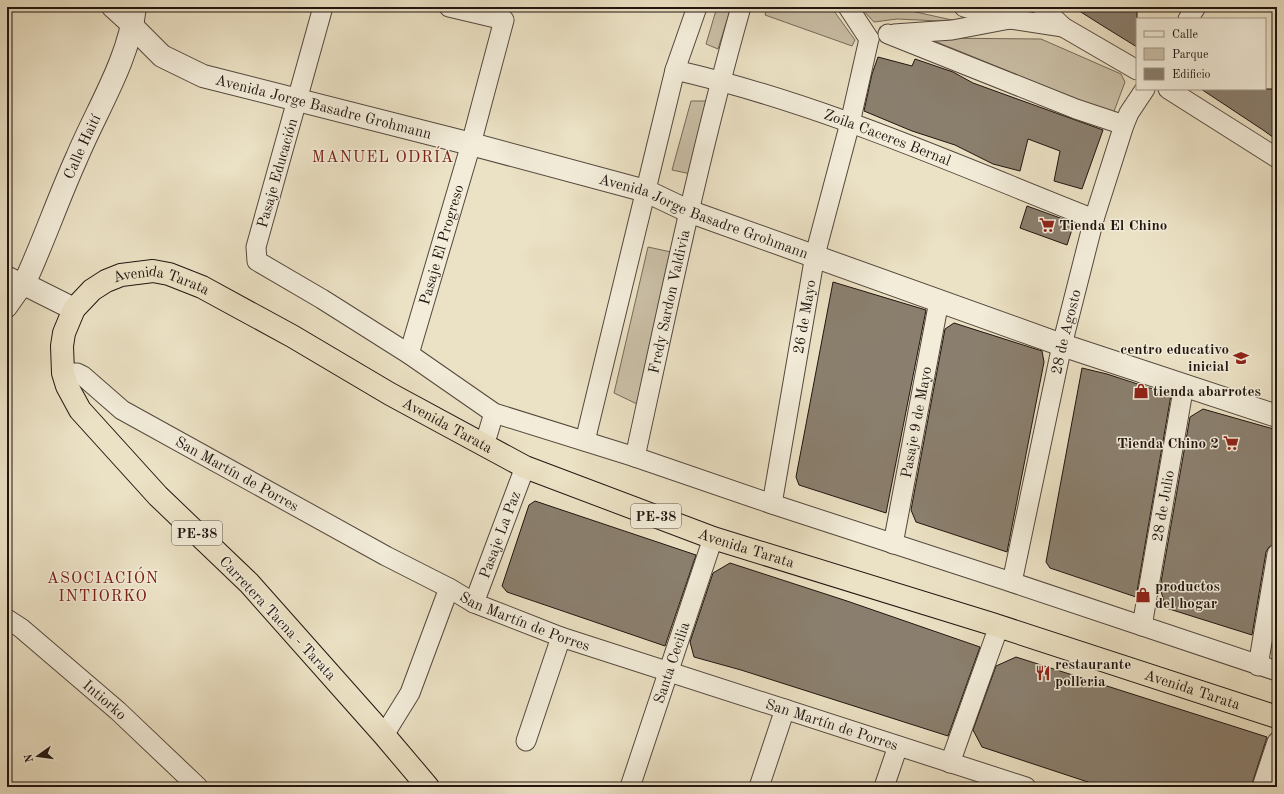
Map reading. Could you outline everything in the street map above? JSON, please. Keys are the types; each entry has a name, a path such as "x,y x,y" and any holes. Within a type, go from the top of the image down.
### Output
{"highway":[{"name":"Avenida Tarata","path":"74,309 92,290 106,281 121,275 142,272 169,274 209,290 484,446 525,467 713,538 1000,626 1277,717"},
{"name":"Carretera Tacna - Tarata","path":"74,309 68,320 63,339 61,360 67,386 80,410 158,496 249,583 428,786"}],"street":[{"name":"Avenida Jorge Basadre Grohmann","path":"110,7 134,17"},
{"name":"Avenida Jorge Basadre Grohmann","path":"120,7 134,17 162,56 203,76 471,144 646,191 688,211 1062,345 1277,416"},
{"name":"Pasaje Educación","path":"322,7 298,100 256,246 257,261 322,298 409,354"},
{"name":"Pasaje El Progreso","path":"409,354 471,144 504,20 449,7"},
{"path":"585,441 675,70 697,7"},
{"name":"Fredy Sardon Valdivia","path":"635,456 688,211 720,80 741,7"},
{"path":"848,7 869,39 888,34 952,30 1013,13"},
{"path":"964,7 1013,13 1063,27"},
{"path":"1042,7 1063,27 1136,69"},
{"path":"1189,18 1196,7"},
{"name":"Calle Haití","path":"16,280 42,245 76,158 123,54 134,17"},
{"path":"888,34 1076,109 1124,125"},
{"name":"26 de Mayo","path":"772,504 814,255 850,122 869,39"},
{"name":"Zoila Caceres Bernal","path":"675,70 720,80 850,122 1094,219"},
{"name":"28 de Agosto","path":"1012,582 1062,345 1094,219 1124,125 1129,113 1144,90"},
{"path":"1170,90 1277,158"},
{"path":"7,308 16,280 74,309"},
{"name":"Pasaje 9 de Mayo","path":"893,544 939,301"},
{"path":"409,354 494,413 635,456 772,504 1012,582 1258,666 1277,671"},
{"name":"San Martín de Porres","path":"63,373 77,373 83,376 122,410 474,603 561,636 1015,785"},
{"name":"28 de Julio","path":"1142,626 1184,385"},
{"path":"484,446 494,413"},
{"name":"Pasaje La Paz","path":"474,603 525,467"},
{"name":"Santa Cecilia","path":"630,787 713,538"},
{"path":"1258,666 1277,554"},
{"path":"384,735 410,693 449,588"},
{"name":"Intiorko","path":"7,619 21,628 118,711 198,787"},
{"path":"950,763 1000,626"},
{"path":"526,741 561,636"},
{"path":"759,787 785,709"},
{"path":"1262,787 1277,742"},
{"path":"884,787 898,746"}],"green space":[{"path":"717,7 731,7 718,49 706,44"},
{"path":"767,7 831,7 855,40 852,46 765,15"},
{"path":"860,7 893,7 961,22 897,19 874,22"},
{"path":"927,38 1041,39 1121,74 1125,82 1113,114"},
{"path":"691,101 708,101 691,174 672,170"},
{"path":"648,247 671,252 637,404 614,393"}],"building":[{"path":"1073,7 1137,7 1136,46"},
{"path":"878,57 912,66 915,59 953,72 973,83 1103,130 1082,189 1054,181 1060,151 1028,139 1020,171 993,164 955,145 912,131 864,111 872,74"},
{"path":"1277,89 1277,140 1203,90"},
{"name":"Tienda El Chino","path":"1027,206 1074,223 1067,245 1020,228"},
{"path":"833,282 926,310 886,513 799,485 796,477"},
{"path":"954,323 1042,351 1044,362 1007,552 916,522 911,510 945,329"},
{"path":"1082,368 1107,374 1171,395 1136,597 1050,568 1046,562"},
{"path":"1203,409 1277,430 1277,543 1269,547 1266,552 1252,635 1166,608 1160,588 1190,417"},
{"path":"535,501 696,555 665,646 507,592 502,586 529,505"},
{"path":"730,563 847,601 980,647 948,736 741,670 694,657 690,642 713,573"},
{"path":"1277,620 1277,644 1273,643"},
{"path":"1016,657 1267,737 1251,787 1103,787 982,747 973,730 996,666"}],"place":[{"name":"Tienda El Chino","path":"1047,225"},
{"name":"centro educativo inicial","path":"1241,358"},
{"name":"tienda abarrotes","path":"1141,391"},
{"name":"Tienda Chino 2","path":"1231,443"},
{"name":"productos del hogar","path":"1143,595"},
{"name":"restaurante polleria","path":"1043,673"}],"district":[{"name":"MANUEL ODRÍA","path":"383,156"},
{"name":"ASOCIACIÓN INTIORKO","path":"103,586"}]}
